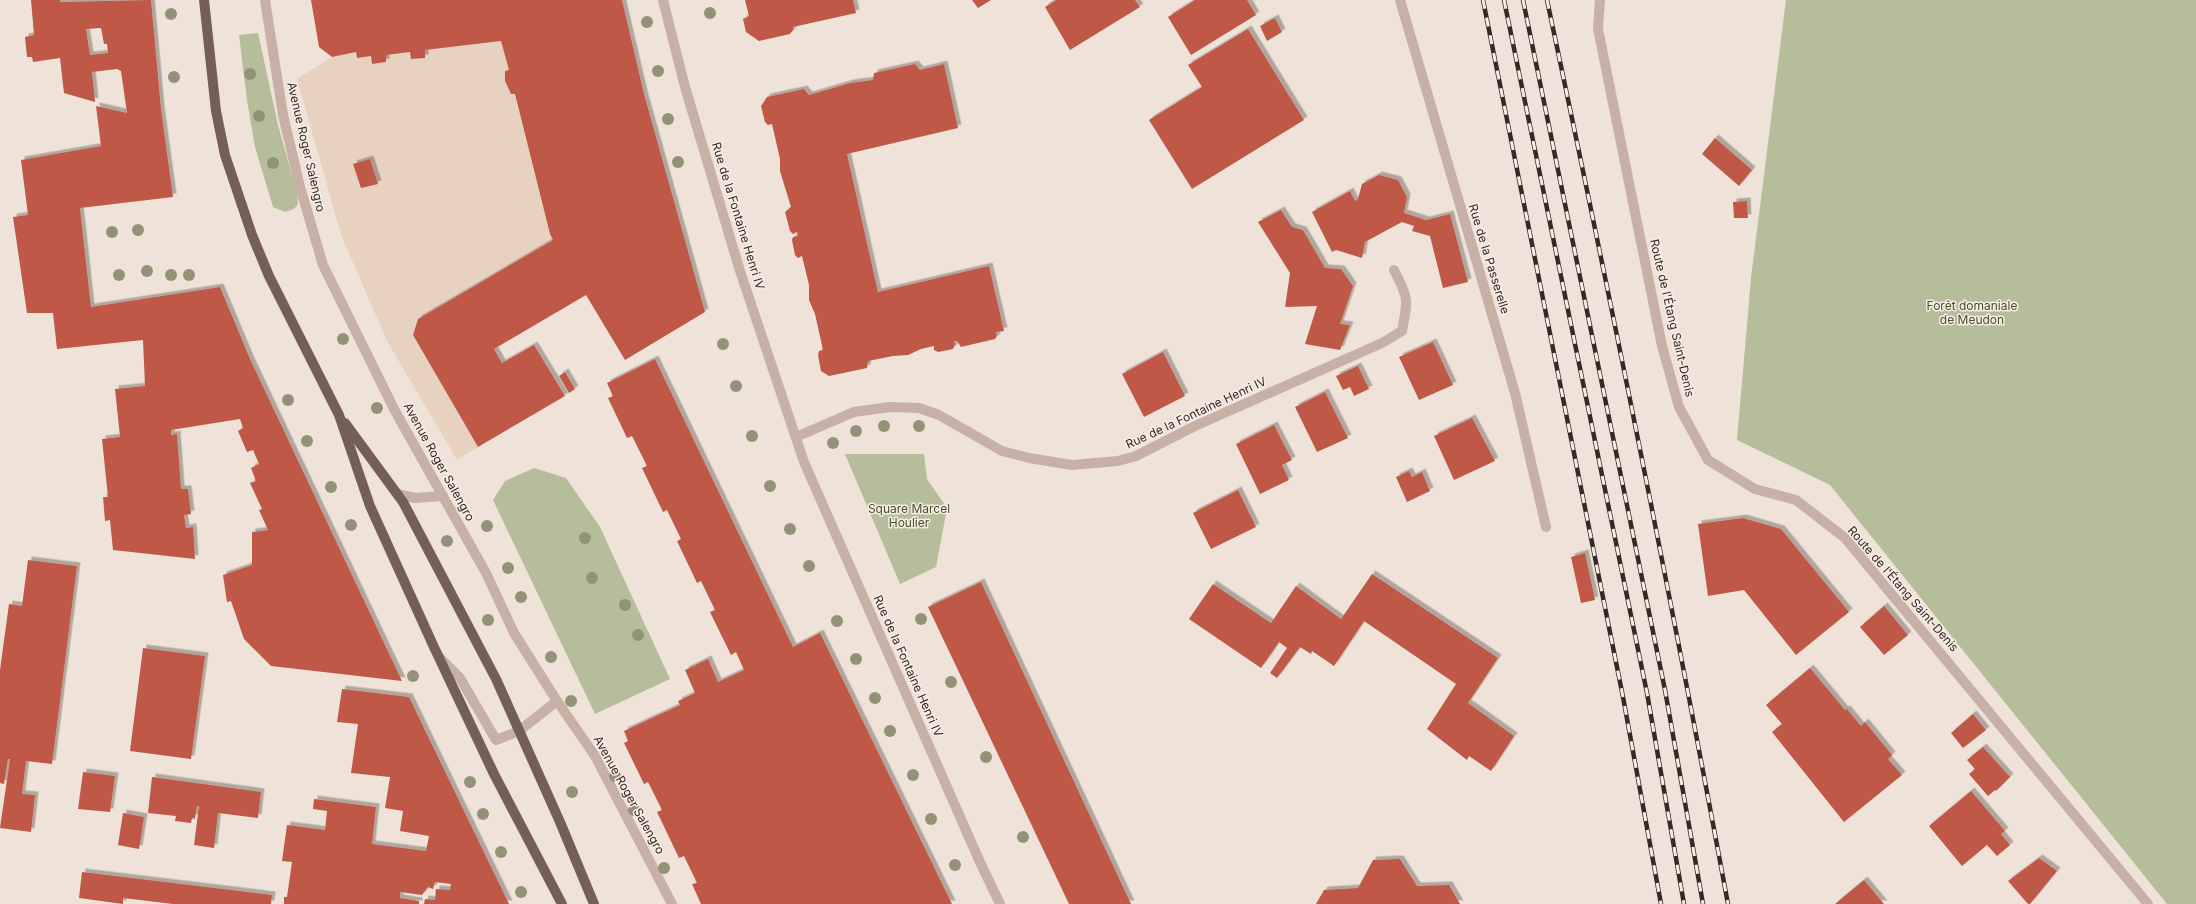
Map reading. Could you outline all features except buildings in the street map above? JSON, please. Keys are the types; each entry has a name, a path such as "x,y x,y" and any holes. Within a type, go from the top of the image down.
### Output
{"main road":[{"path":"204,0 216,111 225,155 237,193 269,276 339,415 370,506 439,657 494,774 562,904"},
{"path":"339,415 397,494 496,680 560,822 594,904"}],"street":[{"name":"Avenue Roger Salengro","path":"265,0 283,115 300,187 324,265 394,411 486,573 514,633 556,701 595,756 672,904"},
{"name":"Rue de la Fontaine Henri IV","path":"663,0 685,87 740,271 783,403 811,481 979,860 1000,904"},
{"name":"Rue de la Passerelle","path":"1400,0 1515,393 1546,527"},
{"name":"Route de l'Étang Saint-Denis","path":"1600,0 1598,29 1662,346 1679,407 1708,460 1755,489 1796,500 1845,538 2148,904"},
{"name":"Rue de la Fontaine Henri IV","path":"796,437 854,412 890,407 919,408 939,415 1002,451 1029,458 1072,465 1118,461 1136,456 1195,426 1382,343 1402,331 1407,307 1406,294 1394,270"},
{"path":"397,494 414,498 443,496"},
{"path":"439,657 460,678 496,740 519,731 556,701"}],"green space":[{"name":"Forêt domaniale de Meudon","path":"1786,0 2196,0 2196,904 2167,904 1830,485 1737,440 1751,278"},
{"path":"258,33 278,125 297,193 298,204 294,209 285,212 273,207 255,147 247,100 239,35"},
{"name":"Square Marcel Houlier","path":"845,454 924,454 927,479 947,508 936,567 900,584"},
{"path":"534,468 566,478 600,527 670,679 595,714 493,500 505,481"}],"shaded area":[{"path":"501,41 509,70 505,71 505,81 511,94 515,94 550,234 553,240 418,319 413,335 478,447 457,460 387,341 341,235 297,79 332,57 356,52 357,58 371,56 372,64 386,62 386,55 410,52 411,59 425,58 425,50"}],"railway":[{"path":"1483,0 1623,697 1661,904"},
{"path":"1504,0 1647,693 1684,904"},
{"path":"1523,0 1665,690 1703,904"},
{"path":"1547,0 1640,452 1728,904"}]}
